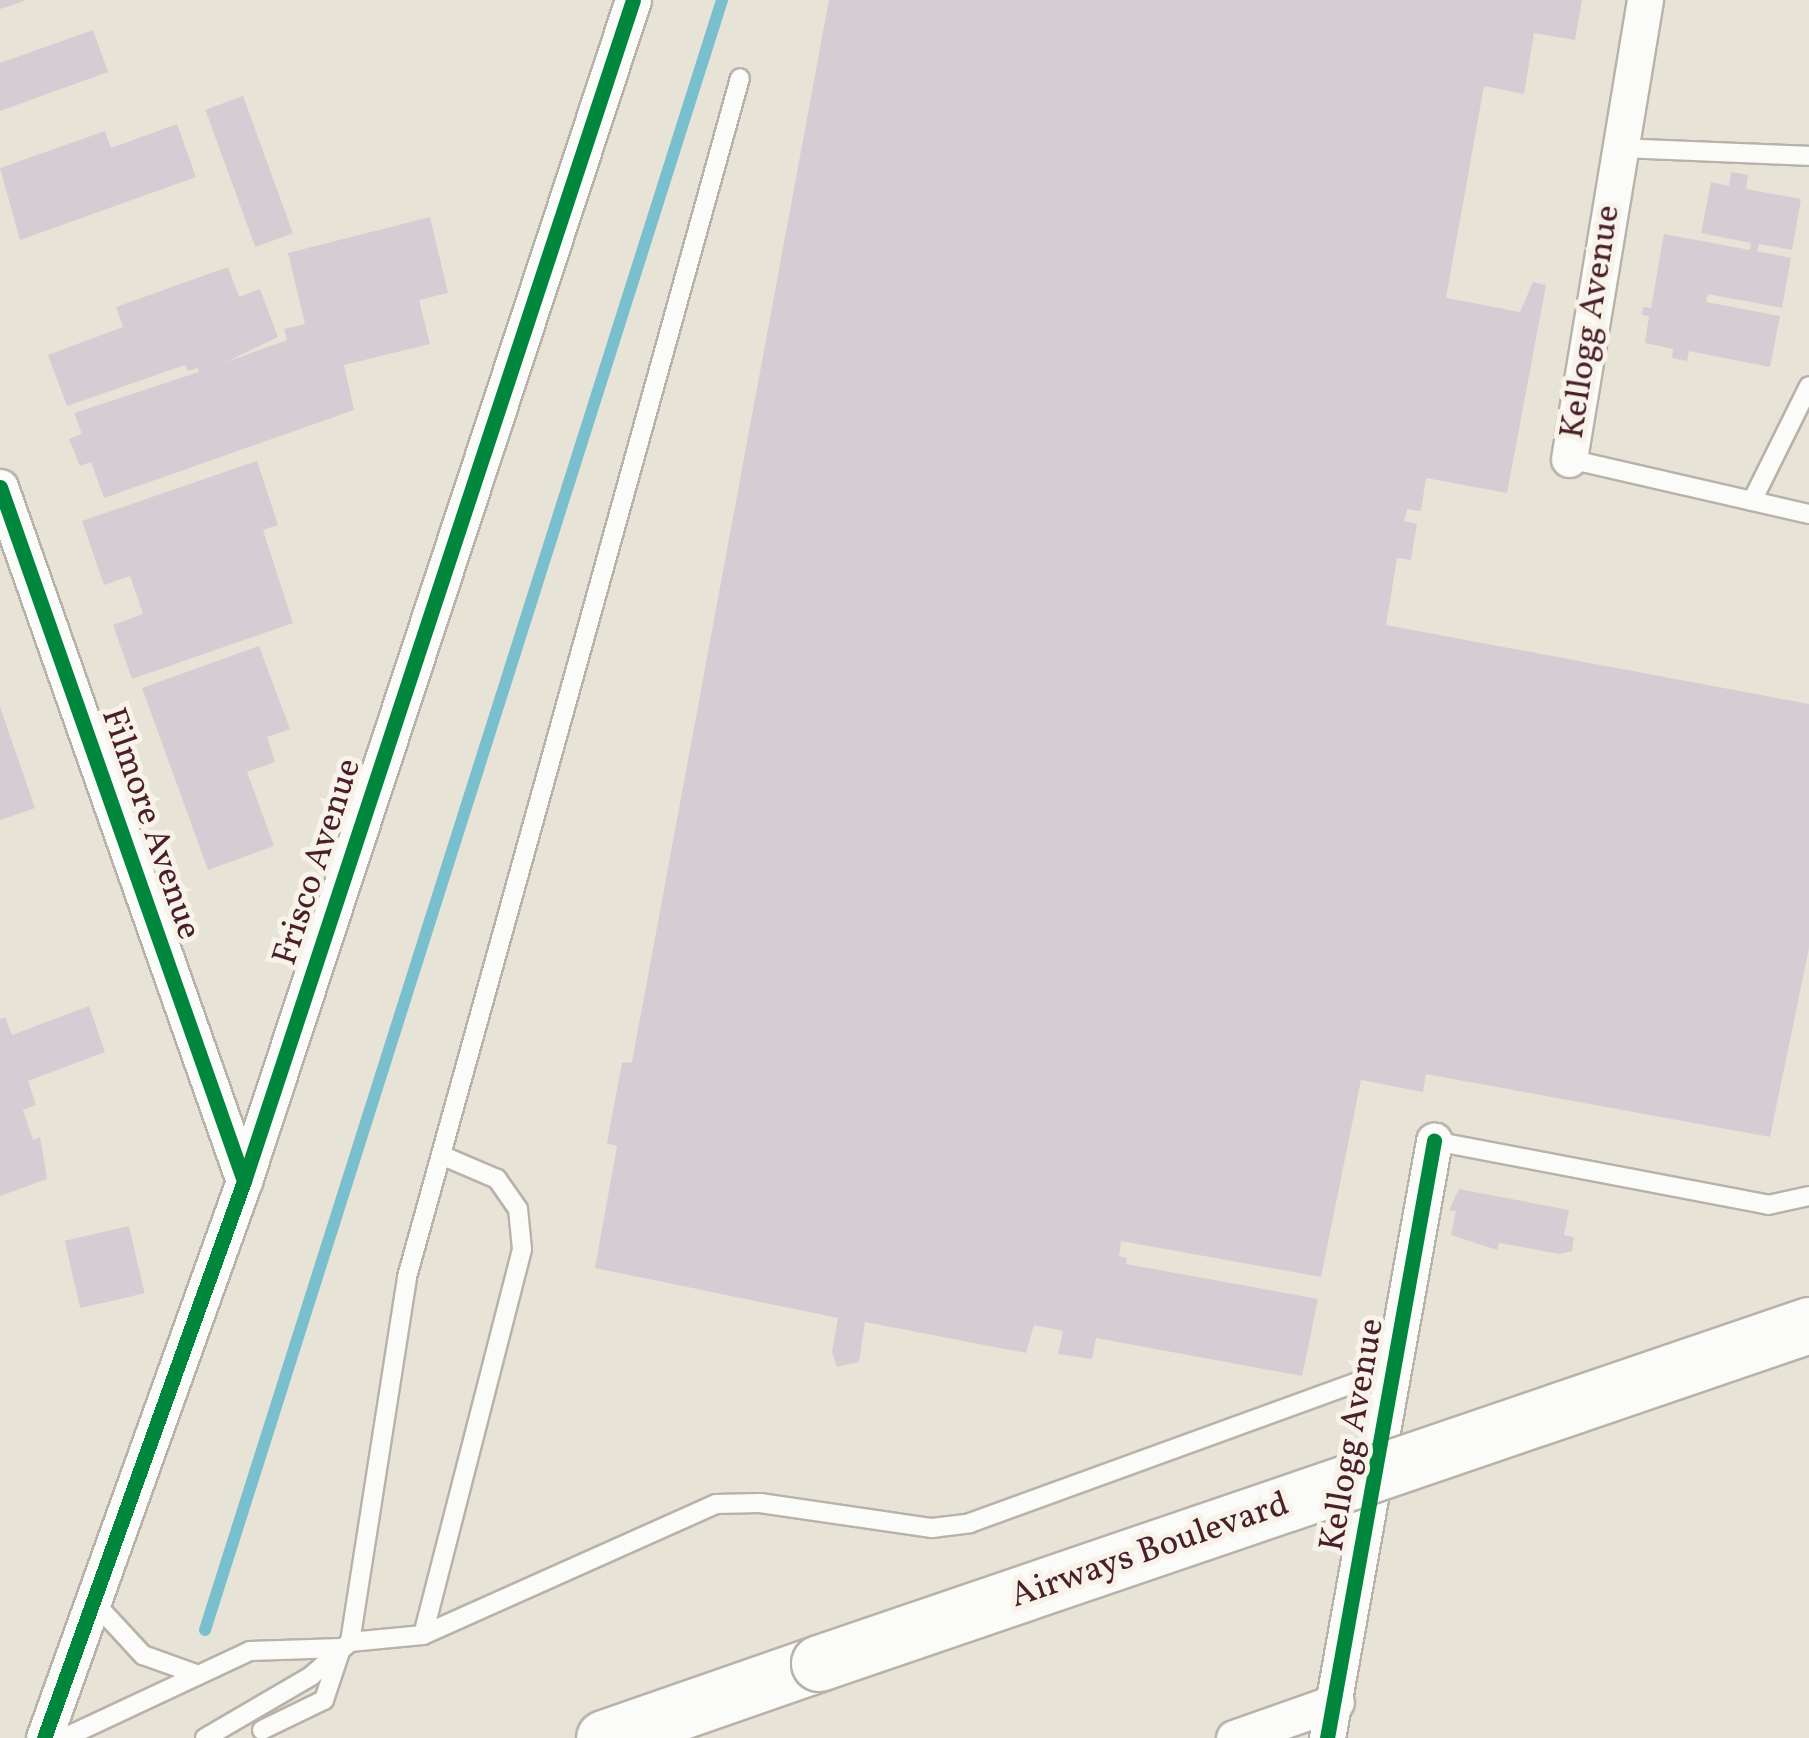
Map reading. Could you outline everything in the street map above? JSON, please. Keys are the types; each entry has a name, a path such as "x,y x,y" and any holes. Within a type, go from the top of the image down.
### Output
{"main road":[{"name":"Airways Boulevard","path":"604,1738 1809,1326"}],"street":[{"name":"Frisco Avenue","path":"44,1738 244,1180 634,0"},
{"name":"Kellogg Avenue","path":"1569,459 1645,0"},
{"name":"Filmore Avenue","path":"0,487 244,1180"},
{"name":"Kellogg Avenue","path":"1327,1738 1434,1141"},
{"path":"1234,1738 1336,1702"}],"lane":[{"path":"253,1734 324,1700 345,1645 407,1277 740,78"},
{"path":"1620,148 1809,156"},
{"path":"1752,501 1809,386"},
{"name":"Kellogg Avenue","path":"1569,459 1809,514"},
{"name":"Kellogg Avenue","path":"1434,1141 1768,1206 1809,1196"},
{"path":"424,1634 522,1249 518,1209 497,1179 441,1155"},
{"path":"64,1738 250,1651 345,1645 424,1634 716,1504 760,1502 932,1528 970,1522 1395,1369"},
{"path":"93,1601 142,1656 199,1675"},
{"path":"205,1738 311,1676 345,1645"}],"building":[{"path":"0,0 24,0 24,1 0,9"},
{"path":"829,0 1582,0 1575,40 1534,33 1524,94 1484,86 1446,298 1520,312 1533,282 1546,285 1507,493 1426,478 1421,511 1407,509 1404,521 1417,524 1411,560 1397,558 1386,625 1809,704 1809,948 1770,1137 1426,1074 1423,1092 1361,1080 1321,1277 1121,1241 1119,1256 1127,1258 1126,1264 1318,1299 1302,1376 1096,1338 1092,1359 1058,1354 1063,1331 1034,1325 1026,1353 865,1322 859,1362 837,1367 832,1352 838,1318 595,1268 617,1146 607,1143 622,1063 632,1062"},
{"path":"93,30 108,72 0,111 0,63"},
{"path":"243,96 293,233 255,247 205,110"},
{"path":"177,124 196,177 20,240 0,168 105,131 111,148"},
{"path":"1731,172 1748,175 1746,189 1801,199 1792,250 1759,244 1757,251 1791,258 1782,308 1708,294 1706,302 1780,316 1770,367 1689,351 1687,361 1672,358 1673,349 1645,343 1649,316 1642,315 1643,307 1651,308 1664,234 1750,250 1751,243 1701,233 1711,182 1729,186"},
{"path":"430,217 448,293 419,300 430,344 344,365 354,410 104,498 91,462 80,466 69,439 82,434 74,413 199,372 198,368 188,371 185,365 67,406 48,355 123,327 116,307 228,267 239,297 260,289 278,337 224,363 287,340 284,329 305,324 288,253"},
{"path":"257,461 278,525 263,530 293,623 132,679 113,625 143,614 130,576 104,585 82,521"},
{"path":"259,646 290,729 267,737 275,762 247,772 274,846 208,870 142,688"},
{"path":"0,707 35,808 0,820"},
{"path":"89,1006 105,1052 28,1081 36,1105 23,1110 33,1140 40,1137 47,1179 0,1196 0,1019 5,1017 12,1035"},
{"path":"1459,1189 1569,1210 1564,1235 1574,1237 1572,1251 1560,1254 1499,1243 1497,1250 1451,1235 1456,1211 1449,1210"},
{"path":"129,1226 145,1293 80,1308 65,1241"}],"waterway":[{"path":"205,1630 722,0"}],"cycle path":[{"path":"44,1738 244,1181 633,0"},
{"path":"0,487 244,1181"},
{"path":"1327,1738 1434,1141"}]}
